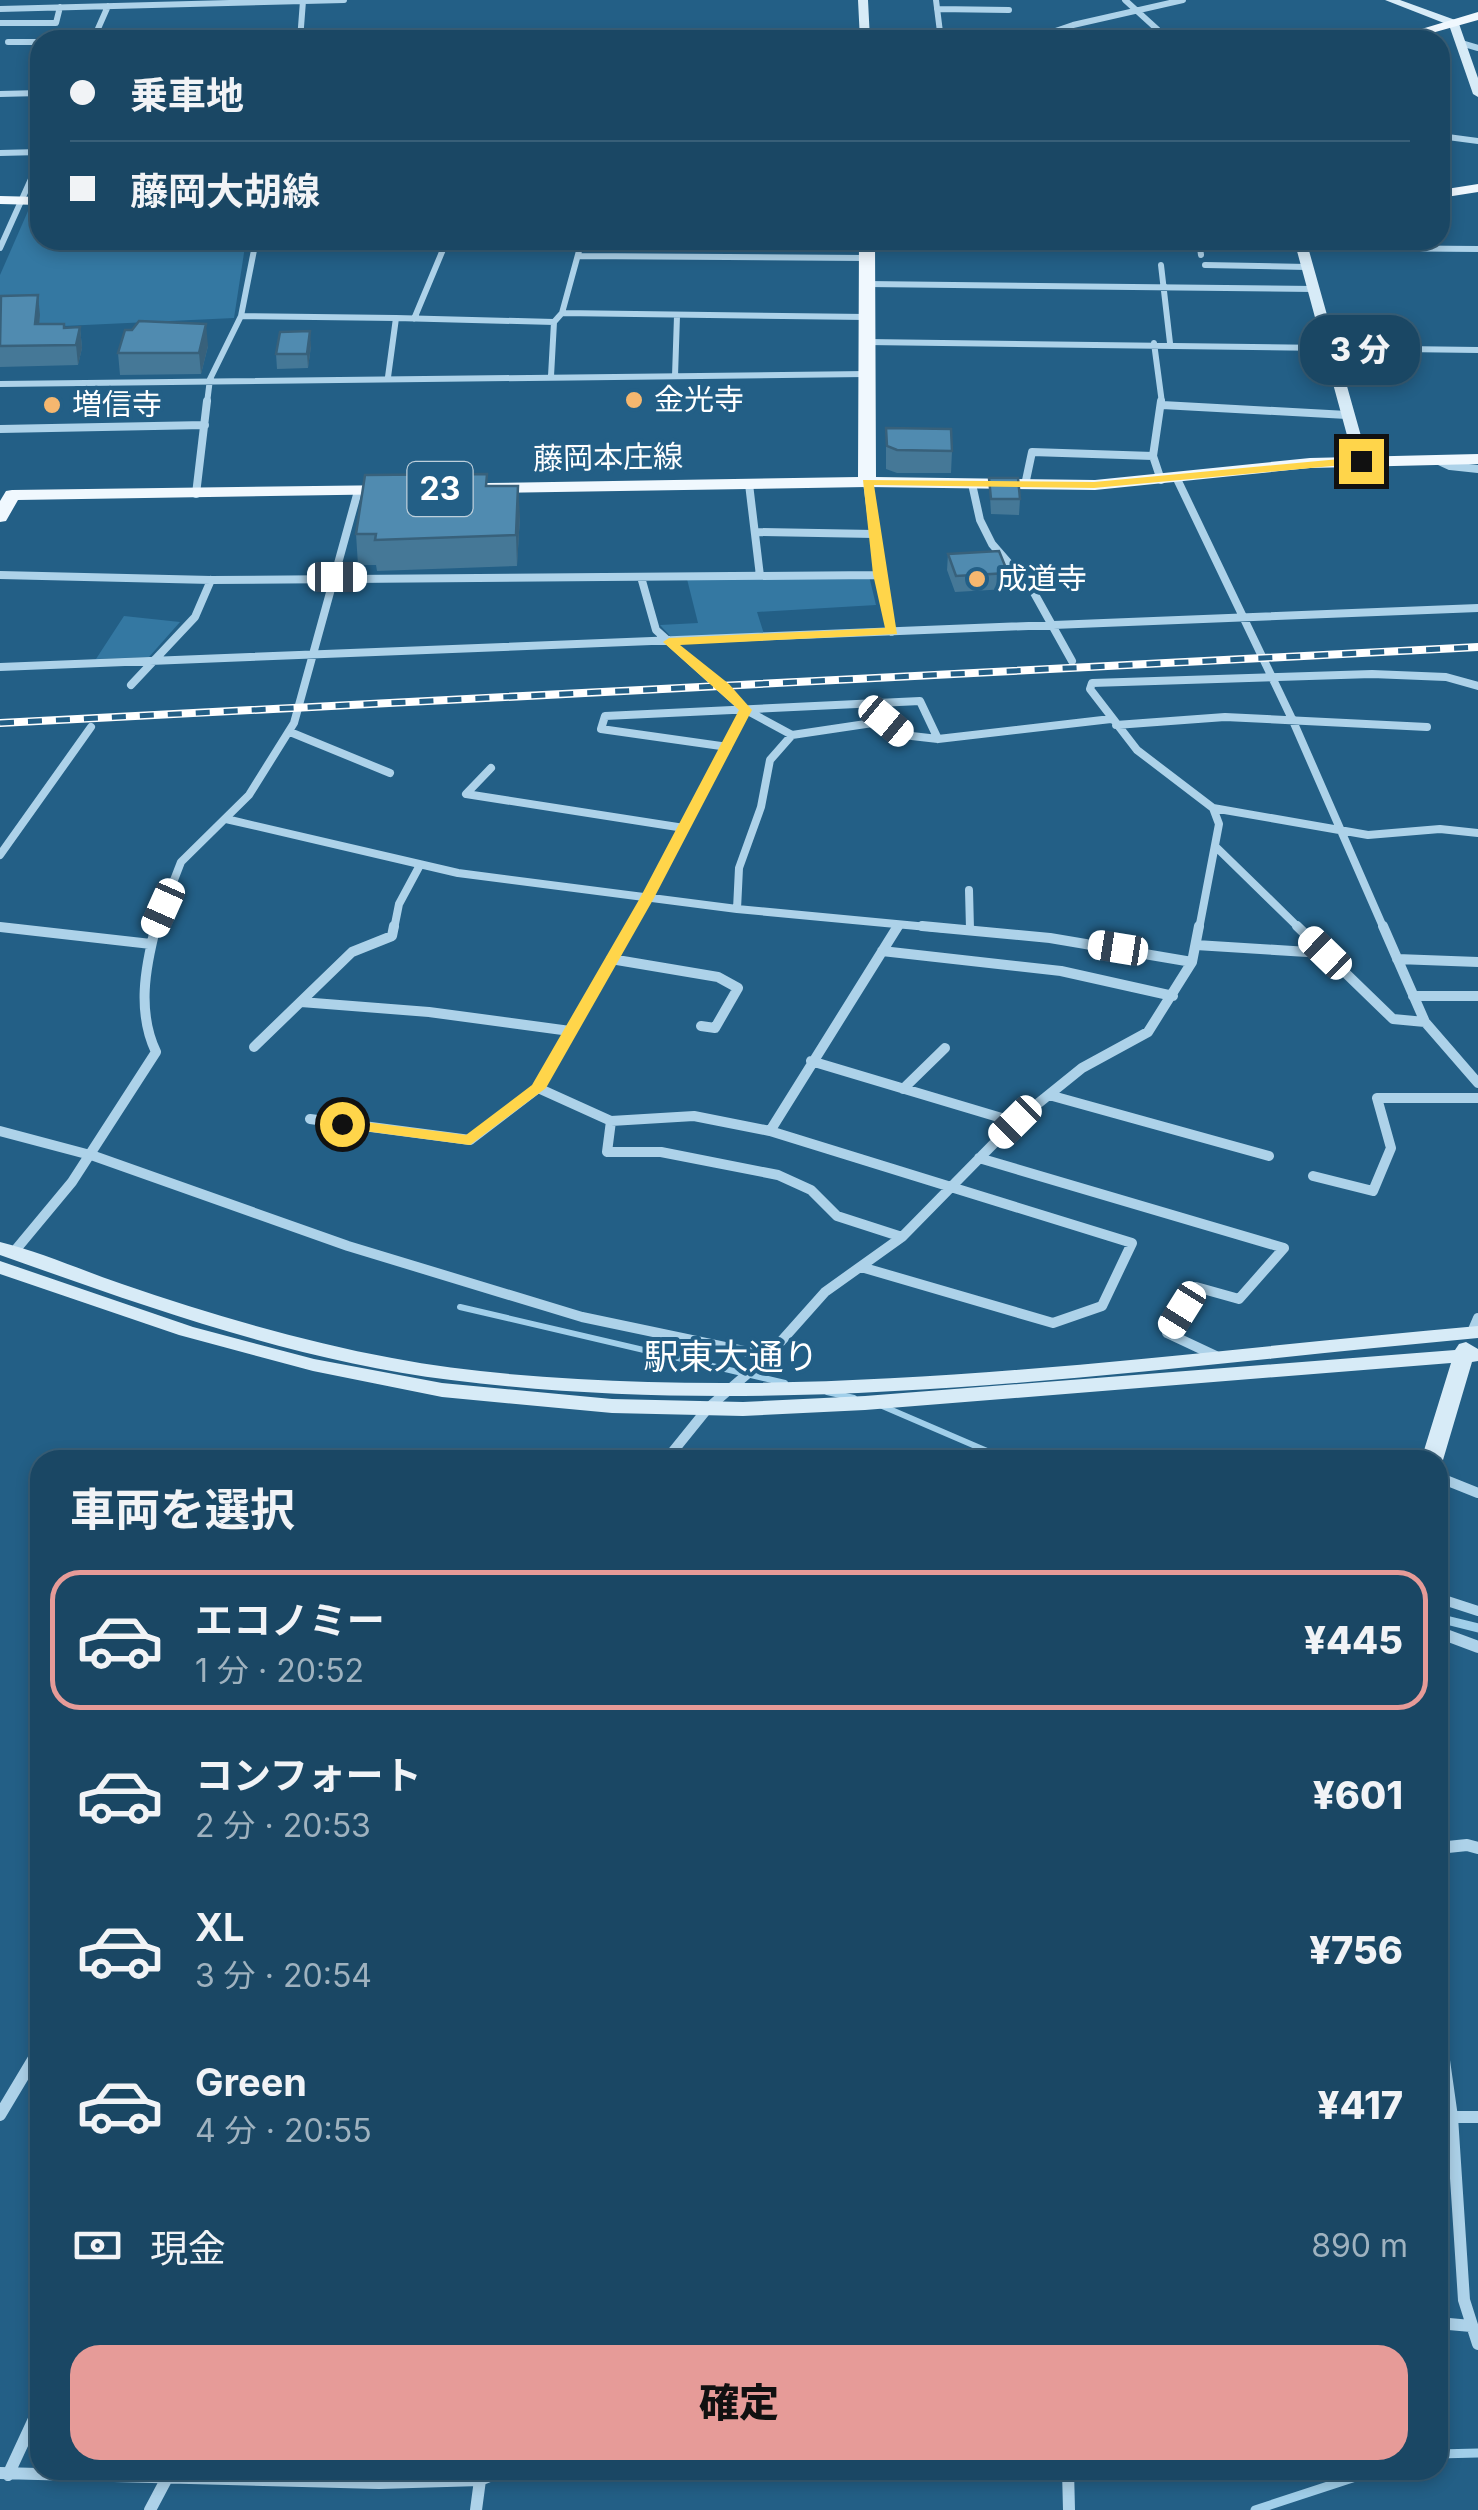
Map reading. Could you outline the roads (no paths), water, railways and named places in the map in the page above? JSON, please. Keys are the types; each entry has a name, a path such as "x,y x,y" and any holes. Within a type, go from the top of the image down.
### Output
{"main road":[{"path":"1426,30 1478,16"},
{"path":"1450,192 1478,188"},
{"path":"0,200 30,200"},
{"path":"867,250 868,482"},
{"name":"藤岡本庄線","path":"470,488 868,482 1025,486 1169,479 1262,467 1361,461 1478,459"},
{"name":"23","path":"0,517 6,495 414,490"}],"street":[{"path":"0,9 344,0"},
{"path":"864,0 865,30"},
{"path":"936,0 940,30"},
{"path":"1125,0 1157,30"},
{"path":"1065,30 1184,0"},
{"path":"1390,0 1454,22 1478,94"},
{"path":"301,30 303,1"},
{"path":"97,30 108,6"},
{"path":"0,22 56,23 60,7"},
{"path":"937,9 1009,10"},
{"path":"8,42 30,42"},
{"path":"1461,43 1478,48"},
{"path":"0,94 30,94"},
{"path":"1450,137 1478,141"},
{"path":"0,152 30,156"},
{"path":"0,248 30,181"},
{"path":"196,494 210,379 240,316 254,250"},
{"path":"414,319 442,250"},
{"path":"550,376 554,322 562,313 580,250"},
{"path":"578,256 795,250"},
{"path":"1200,250 1201,255"},
{"path":"1303,250 1361,461"},
{"path":"1450,250 1478,250"},
{"path":"1161,265 1170,343"},
{"path":"1205,265 1308,267"},
{"path":"867,284 1314,289"},
{"path":"562,313 866,318"},
{"path":"240,316 554,322"},
{"path":"674,376 676,316"},
{"path":"388,377 396,318"},
{"path":"867,342 1478,350"},
{"path":"1154,343 1162,405 1154,456 1246,618 1424,1022 1478,1083"},
{"path":"0,384 866,374"},
{"path":"1162,405 1347,415"},
{"path":"0,429 204,425"},
{"path":"1025,486 1032,452 1154,456"},
{"path":"1436,459 1450,466 1478,469"},
{"path":"868,482 879,574 892,632"},
{"path":"749,484 760,576"},
{"path":"972,484 980,520 992,544 1033,591 1072,661"},
{"path":"4,1256 57,1206 94,1156 156,1052 147,1040 144,1020 153,931 182,860 261,784 290,732 316,653 358,491"},
{"path":"756,532 874,534"},
{"path":"0,576 211,580 879,574"},
{"path":"641,576 656,631 746,710 792,735 886,721 903,735 938,739 1113,722 1225,717 1428,727"},
{"path":"131,685 195,617 211,580"},
{"path":"0,667 1478,608"},
{"path":"1478,686 1420,675 1092,683 1090,690 1113,722 1160,770 1213,808 1368,834 1478,830"},
{"path":"728,747 601,728 605,716 920,701 938,739"},
{"path":"310,1119 470,1140 538,1088 647,898 746,710"},
{"path":"0,855 91,727"},
{"path":"290,732 390,773"},
{"path":"736,909 739,868 761,807 770,760 792,735"},
{"path":"491,768 466,794 684,828"},
{"path":"674,1450 708,1408 768,1356 825,1292 902,1238 1015,1122 1082,1068 1148,1032 1192,962 1219,824 1213,808"},
{"path":"226,819 420,865 736,909 970,928 1192,962"},
{"path":"1216,846 1393,1020 1424,1022"},
{"path":"254,1046 352,952 392,936 399,904 420,865"},
{"path":"968,890 970,928"},
{"path":"770,1131 899,925"},
{"path":"0,927 151,944"},
{"path":"1196,945 1325,953"},
{"path":"882,951 1061,971 1173,996"},
{"path":"612,959 718,977 738,988 715,1028 701,1026"},
{"path":"1397,960 1478,962"},
{"path":"1413,996 1478,996"},
{"path":"301,1002 429,1012 570,1031"},
{"path":"904,1089 945,1048"},
{"path":"811,1061 1015,1122"},
{"path":"538,1088 611,1121 694,1116 770,1131 1132,1243 1102,1306 1053,1324 860,1267"},
{"path":"1049,1095 1269,1156"},
{"path":"1313,1176 1373,1190 1392,1148 1377,1098 1478,1098"},
{"path":"611,1121 608,1152 661,1152 778,1175 811,1190 837,1216 902,1238"},
{"path":"0,1131 94,1156 348,1246 564,1312 768,1356"},
{"path":"980,1158 1284,1248 1239,1300 1196,1286 1167,1333 1216,1356"},
{"name":"駅東大通り","path":"4,1256 200,1317 324,1350 450,1374 615,1390 864,1388 1216,1356 1476,1327"},
{"name":"駅東大通り","path":"4,1256 186,1331 313,1366 442,1390 612,1406 708,1408 864,1403 1470,1356"},
{"path":"1436,1450 1470,1356 1476,1327"},
{"path":"1448,1481 1478,1493"},
{"path":"1448,1601 1478,1611"},
{"path":"1448,1636 1478,1646"},
{"path":"1448,1847 1478,1848"},
{"path":"0,2115 30,2065"},
{"path":"1448,2089 1471,2326 1478,2344"},
{"path":"1452,2117 1478,2117"},
{"path":"1448,2324 1471,2326"},
{"path":"30,2425 4,2474 30,2475"},
{"path":"150,2510 166,2480"},
{"path":"252,2480 480,2480 476,2510"},
{"path":"1068,2480 1069,2510"}],"waterway":[{"path":"460,1307 785,1383"},
{"path":"827,1392 854,1398"},
{"path":"880,1405 985,1450"},
{"path":"1448,1620 1478,1628"},
{"path":"1448,2454 1478,2453"},
{"path":"1255,2510 1346,2480"}],"railway":[{"path":"0,723 1478,647"}],"place":[{"name":"金光寺","path":"634,400"},
{"name":"増信寺","path":"52,405"},
{"name":"成道寺","path":"977,579"}]}
